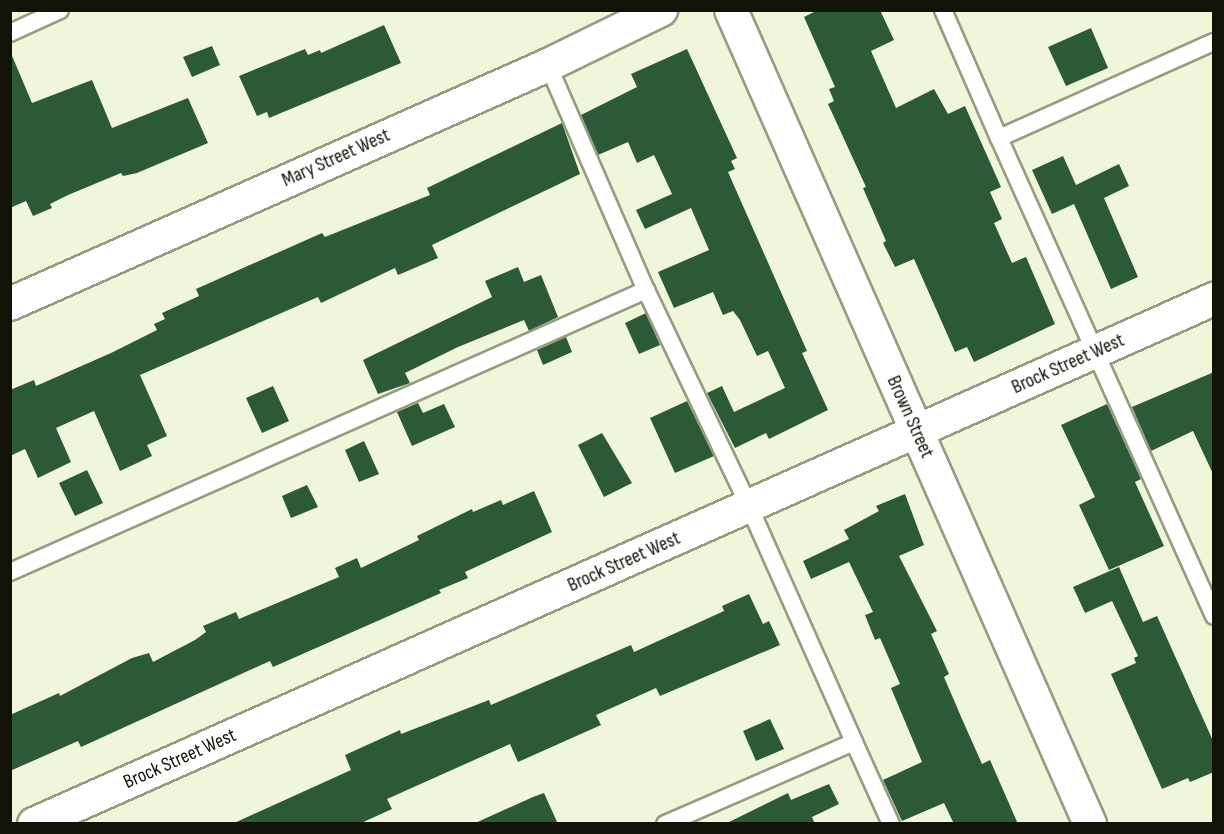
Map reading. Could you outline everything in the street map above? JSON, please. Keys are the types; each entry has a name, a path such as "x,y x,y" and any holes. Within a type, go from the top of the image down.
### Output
{"street":[{"name":"Mary Street West","path":"10,304 548,65 661,10"},
{"name":"Brown Street","path":"731,10 1090,824"},
{"name":"Brock Street West","path":"34,824 1214,299"}],"lane":[{"path":"10,33 60,10"},
{"path":"943,10 1094,353 1207,584 1214,616"},
{"path":"999,138 1214,42"},
{"path":"548,65 646,290 749,506 891,824"},
{"path":"10,572 646,290"},
{"path":"665,824 854,742"}],"building":[{"path":"818,10 880,10 894,40 871,51 896,108 934,89 948,114 965,106 1001,187 990,192 1002,219 994,223 1012,263 1026,257 1055,324 974,362 967,347 955,352 914,259 895,267 883,243 886,241 863,188 866,187 828,104 834,101 829,89 835,87 804,17"},
{"path":"384,25 401,63 269,118 267,112 257,116 239,76 305,49 308,55 320,50 321,53"},
{"path":"1091,28 1108,68 1066,86 1048,47"},
{"path":"212,46 220,65 192,77 183,57"},
{"path":"687,49 737,158 731,161 735,169 728,172 807,351 802,353 828,410 769,439 766,433 735,448 707,393 722,386 734,412 785,388 768,351 757,356 740,320 733,311 723,315 713,292 674,308 658,272 709,250 691,208 645,229 636,210 672,194 654,155 637,163 628,142 598,155 581,115 637,87 631,74"},
{"path":"10,51 32,103 92,80 112,128 188,98 208,143 137,173 123,176 121,173 68,195 50,204 52,208 33,216 26,201 10,208"},
{"path":"562,123 580,174 432,245 438,258 398,275 395,268 321,303 318,297 140,375 167,436 147,445 152,456 120,471 94,411 56,428 71,462 38,478 25,449 10,456 10,390 34,380 36,386 111,353 157,330 154,324 165,319 162,313 199,296 196,289 322,233 325,237 430,195 427,188"},
{"path":"1063,156 1076,185 1119,164 1129,186 1104,198 1138,277 1111,289 1074,204 1052,214 1032,170"},
{"path":"518,267 524,282 541,275 558,317 529,331 524,320 458,347 405,373 410,383 378,394 363,360 492,297 485,281"},
{"path":"646,313 660,345 639,354 625,323"},
{"path":"566,337 572,352 543,365 537,350"},
{"path":"1214,372 1214,476 1193,431 1151,451 1132,407"},
{"path":"273,386 289,421 262,433 246,398"},
{"path":"687,401 714,456 675,473 650,418"},
{"path":"418,403 423,413 444,404 455,427 412,446 397,412"},
{"path":"1107,404 1141,479 1135,482 1164,546 1109,570 1079,505 1095,497 1061,425"},
{"path":"602,433 632,483 604,497 578,445"},
{"path":"364,441 379,474 359,482 345,450"},
{"path":"87,470 103,503 75,516 59,483"},
{"path":"307,485 318,507 291,518 282,496"},
{"path":"534,491 552,532 465,572 468,578 439,590 441,593 273,667 270,661 81,747 78,741 10,771 10,715 59,693 60,696 132,658 149,653 153,662 195,640 206,632 203,626 236,612 239,619 339,577 335,568 357,558 361,568 419,540 417,536 472,509 473,512 501,500 503,505"},
{"path":"905,494 924,545 899,556 937,631 931,634 949,674 944,677 962,719 982,764 990,760 1018,824 954,824 944,803 902,821 883,780 922,762 891,688 900,684 880,638 875,640 865,615 873,612 849,562 811,579 803,561 849,539 844,530 879,511 876,506"},
{"path":"1119,567 1143,622 1157,616 1214,743 1214,772 1190,782 1188,778 1162,789 1111,674 1136,663 1134,658 1138,656 1112,601 1085,613 1073,587"},
{"path":"749,594 763,624 769,621 780,645 660,696 656,688 596,715 601,725 518,762 510,744 387,799 392,809 359,824 232,824 351,770 345,755 400,730 401,734 489,700 491,705 631,645 634,652 724,611 722,606"},
{"path":"770,719 784,749 756,761 743,731"},
{"path":"829,784 839,804 812,817 815,824 725,824 788,793 791,800"},
{"path":"544,793 558,824 473,824 533,797"}]}
